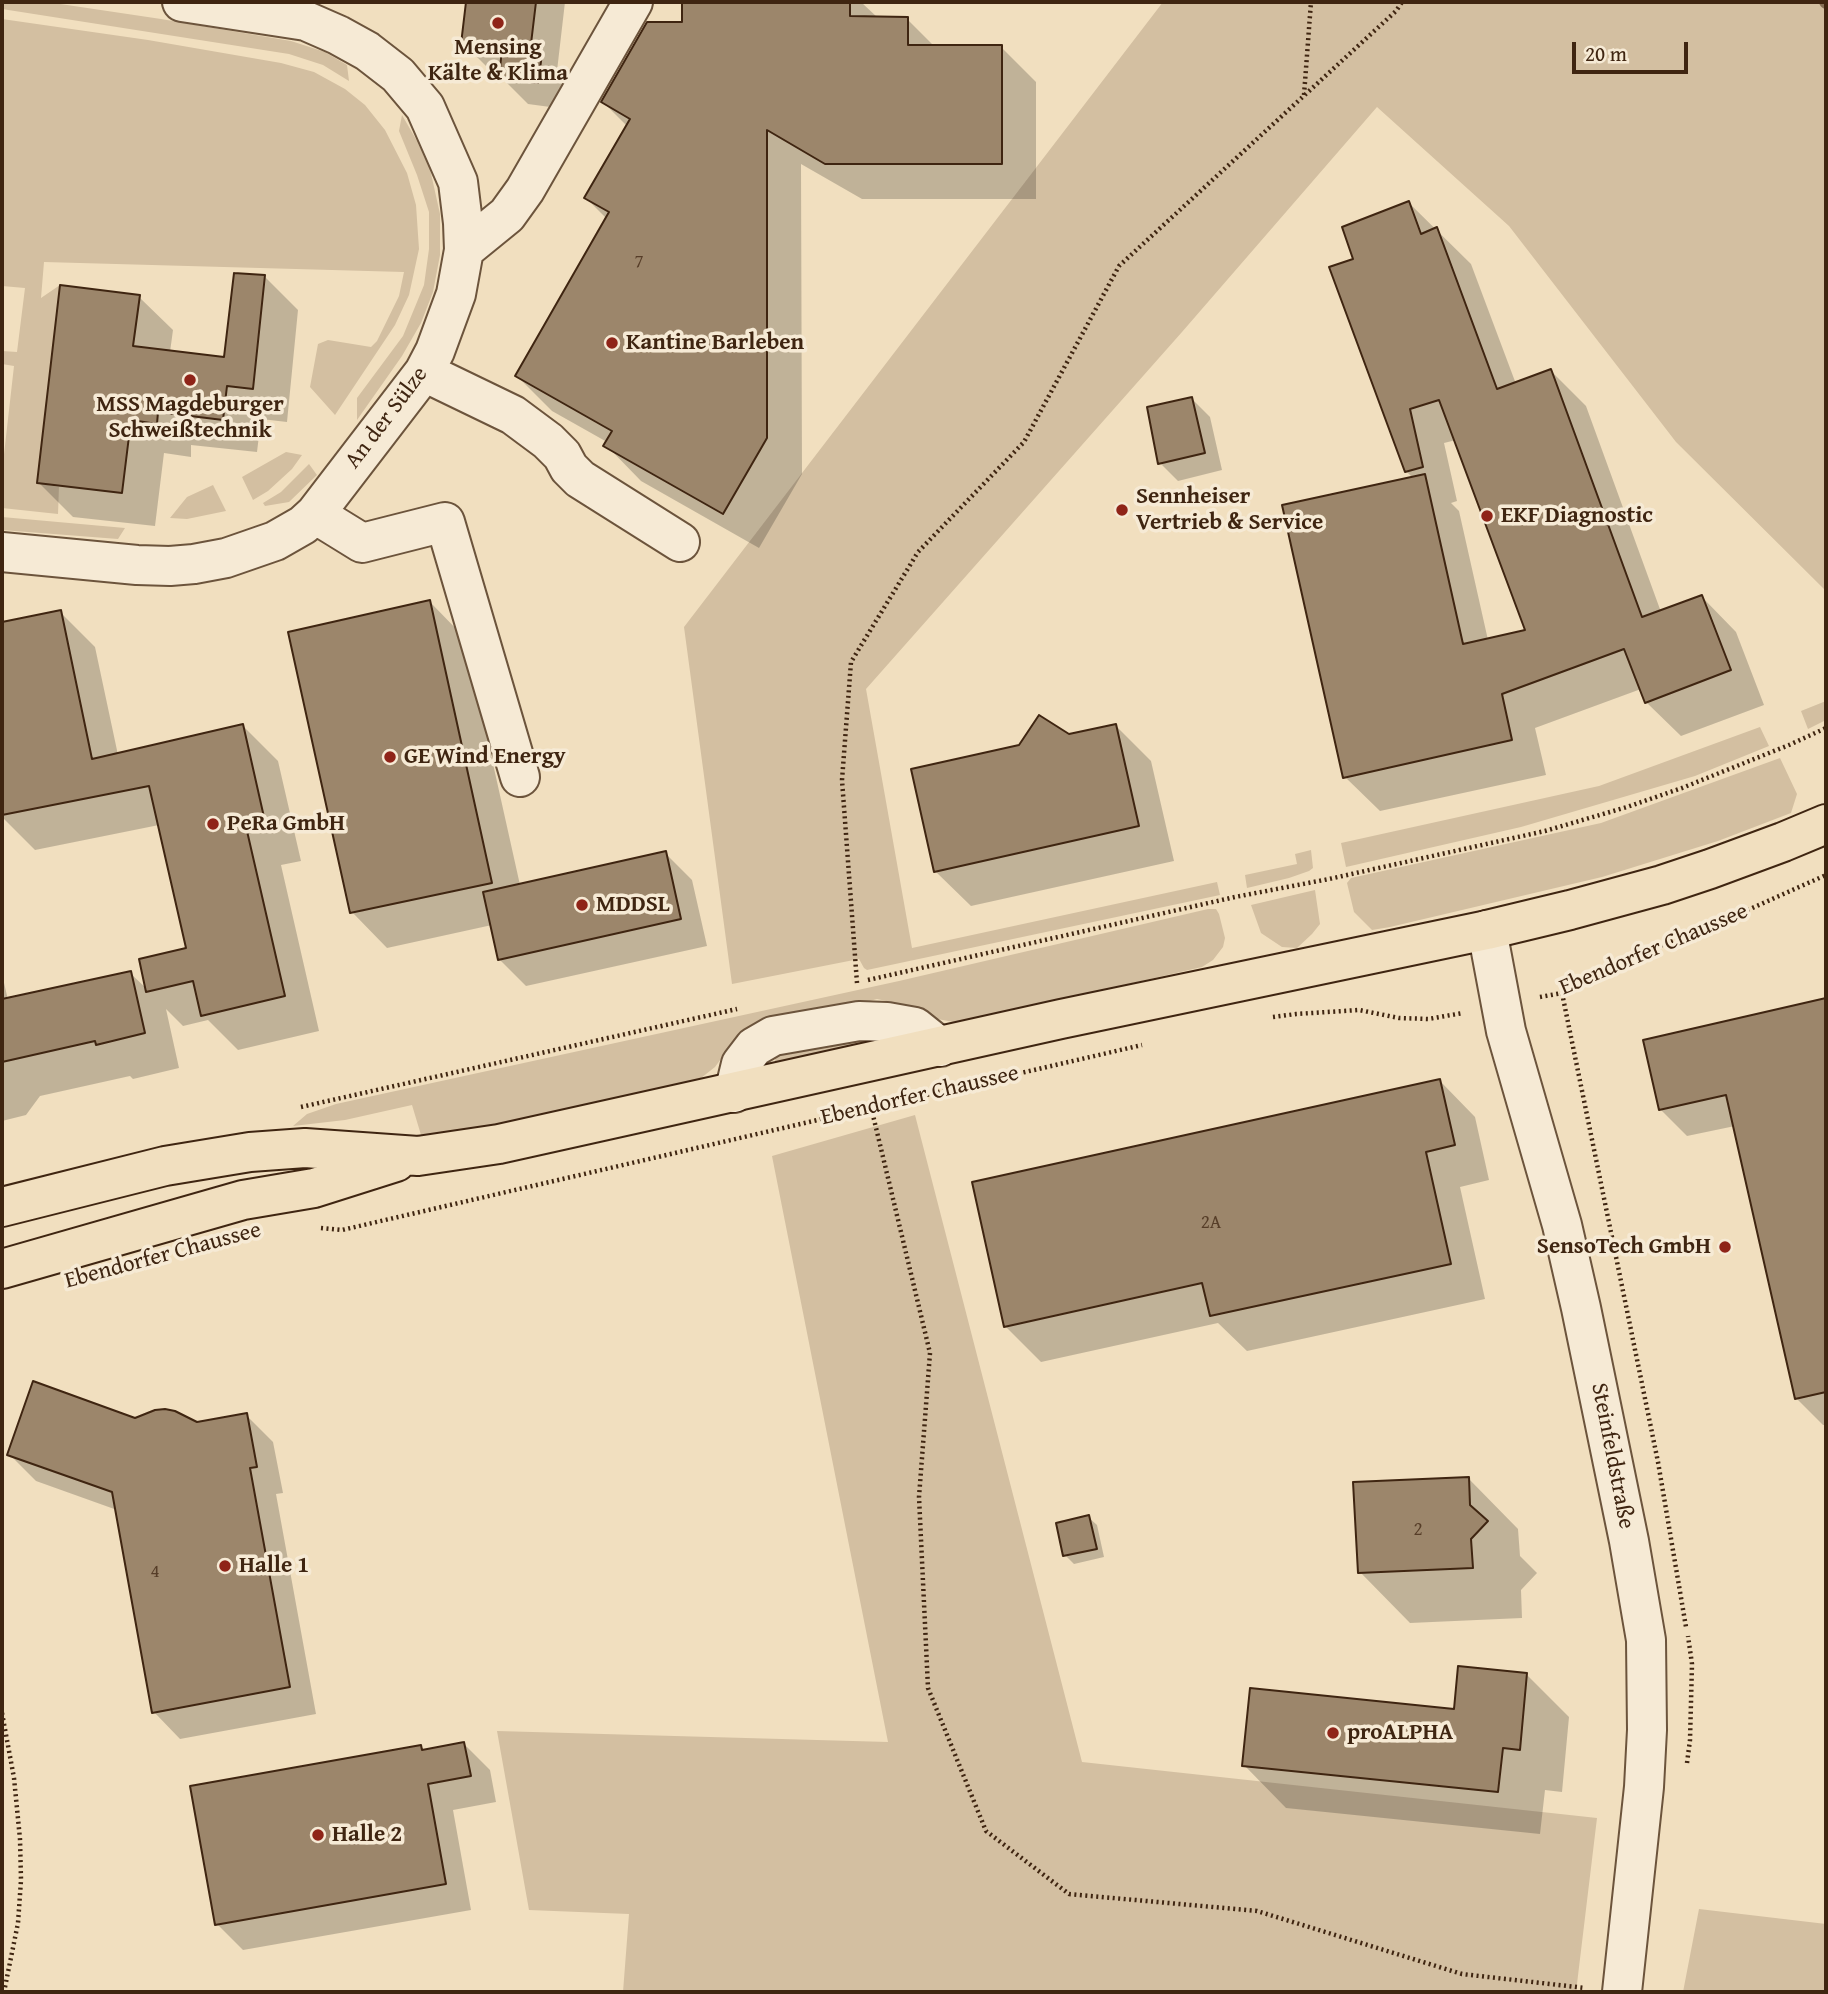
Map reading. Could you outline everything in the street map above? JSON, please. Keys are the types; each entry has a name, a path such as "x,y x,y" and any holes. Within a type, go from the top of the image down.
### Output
{"main road":[{"name":"Ebendorfer Chaussee","path":"2,1269 243,1200 314,1188 418,1156 499,1144 1570,910 1662,885 1826,824"},
{"name":"Ebendorfer Chaussee","path":"2,1207 165,1166 250,1152 305,1148 418,1156"}],"street":[{"name":"An der Sülze","path":"2,552 170,566 226,558 275,541 303,525 315,514 424,372 435,351 456,294 464,250 458,182 425,107 398,75 367,51 306,21 182,2"},
{"path":"464,250 507,215 633,2"},
{"path":"424,372 513,415 548,441 580,479 680,542"},
{"path":"315,514 362,543 446,522 520,777"},
{"name":"Steinfeldstraße","path":"1488,930 1501,1006 1520,1082 1565,1237 1606,1423 1646,1640 1644,1787 1622,1992"}],"path":[{"path":"1304,96 1311,2"},
{"path":"1402,2 1396,11 1119,266 1024,442 918,552 851,662 842,780 857,983 1235,897 1545,831 1682,788 1789,745 1826,727"},
{"name":"Ebendorfer Chaussee","path":"1269,1018 1359,1010 1399,1018 1428,1019 1562,993 1635,956 1741,913 1826,874"},
{"path":"300,1107 750,1007"},
{"name":"Ebendorfer Chaussee","path":"316,1227 342,1230 1149,1043"},
{"path":"870,1107 930,1353 919,1497 928,1688 986,1831 1069,1894 1257,1911 1462,1974 1622,1992"},
{"path":"2,1713 14,1778 21,1880 18,1923 4,1992"}],"shaded area":[{"path":"2,2 47,2 291,41 325,52 347,65 349,81 323,65 289,54 2,9"},
{"path":"1163,2 1826,2 1826,591 1676,442 1509,226 1377,107 866,689 912,948 1217,882 1220,895 867,970 859,959 732,984 684,627"},
{"path":"2,19 281,63 314,72 345,89 365,105 385,130 407,173 416,205 419,249 409,295 395,325 335,415 310,387 318,344 328,340 371,347 377,341 399,296 404,272 44,262 41,298 60,285 37,483 59,487 58,514 2,508 2,472 14,366 2,364 2,351 17,352 25,288 2,286"},
{"path":"402,115 430,169 440,214 440,255 433,292 421,323 402,356 357,420 357,398 403,336 424,285 429,249 429,212 399,131"},
{"path":"286,452 302,455 292,469 268,491 253,500 242,477"},
{"path":"309,464 317,475 289,502 265,506 263,503 281,492"},
{"path":"213,485 226,511 187,519 170,518 187,497"},
{"path":"2,517 125,528 118,539 2,530"},
{"path":"1826,701 1826,720 1808,729 1801,711"},
{"path":"1760,727 1769,746 1695,776 1521,827 1346,867 1341,843 1599,786"},
{"path":"1780,758 1797,794 1791,813 1718,841 1602,877 1390,927 1372,930 1354,912 1347,883 1351,878 1601,823"},
{"path":"1311,850 1313,868 1309,871 1247,888 1245,875 1297,864 1295,854"},
{"path":"1315,890 1320,924 1297,948 1282,947 1261,933 1251,905"},
{"path":"1216,909 1219,914 1225,938 1223,947 1213,960 1202,967 959,1023 932,1018 901,1004 877,999 737,1037 715,1067 701,1078 485,1128 421,1135 412,1105 345,1120 293,1126 307,1114 336,1104 899,981"},
{"path":"855,1037 875,1041 775,1063 775,1057 780,1053"},
{"path":"915,1115 1082,1762 1597,1818 1576,1992 623,1992 629,1914 529,1910 497,1731 888,1742 772,1156"},
{"path":"1699,1909 1826,1924 1826,1992 1683,1992"}],"building":[{"name":"Mensing Kälte & Klima","path":"466,2 536,2 530,52 542,54 538,83 499,78 502,49 461,44"},
{"path":"682,2 850,2 850,16 908,17 908,45 1002,45 1002,164 825,164 767,130 767,438 723,514 603,446 612,431 515,376 609,212 584,198 630,119 601,102 647,22 682,22"},
{"path":"1409,201 1421,234 1437,227 1497,389 1551,369 1642,617 1702,595 1731,670 1645,703 1624,649 1502,694 1512,740 1343,778 1282,505 1425,474 1463,644 1525,630 1439,400 1410,409 1423,467 1405,472 1329,267 1353,259 1342,227"},
{"path":"234,273 265,275 253,389 227,386 223,420 158,412 157,424 131,420 122,493 37,483 60,285 140,295 133,346 224,357"},
{"path":"1192,397 1205,453 1158,464 1147,407"},
{"name":"GE Wind Energy","path":"430,600 492,883 350,913 288,632"},
{"path":"61,610 92,759 243,724 266,826 247,831 285,996 201,1016 193,981 146,992 139,959 186,948 149,786 2,815 2,622"},
{"path":"1039,715 1069,734 1116,724 1139,826 934,872 911,769 1019,745"},
{"name":"MDDSL","path":"666,851 681,919 498,960 483,892"},
{"path":"131,971 145,1033 2,1062 2,999"},
{"path":"1826,998 1826,1392 1795,1399 1726,1095 1659,1110 1643,1040"},
{"path":"1440,1079 1455,1145 1426,1152 1451,1264 1210,1316 1202,1283 1004,1327 972,1182"},
{"path":"33,1381 135,1418 165,1409 197,1422 247,1413 257,1467 250,1468 290,1687 152,1713 112,1492 7,1455"},
{"path":"1469,1477 1470,1505 1488,1521 1471,1539 1473,1568 1358,1573 1353,1482"},
{"path":"1089,1515 1097,1549 1063,1556 1056,1523"},
{"path":"1458,1666 1527,1673 1520,1750 1503,1748 1498,1792 1242,1766 1250,1688 1454,1709"},
{"name":"Halle 2","path":"464,1742 471,1776 428,1784 446,1884 215,1925 190,1786 421,1745 422,1750"}],"place":[{"name":"Mensing Kälte & Klima","path":"498,23"},
{"name":"Kantine Barleben","path":"612,343"},
{"name":"MSS Magdeburger Schweißtechnik","path":"190,380"},
{"name":"Sennheiser Vertrieb & Service","path":"1122,510"},
{"name":"EKF Diagnostic","path":"1487,516"},
{"name":"GE Wind Energy","path":"390,757"},
{"name":"PeRa GmbH","path":"213,824"},
{"name":"MDDSL","path":"582,905"},
{"name":"SensoTech GmbH","path":"1725,1247"},
{"name":"Halle 1","path":"225,1566"},
{"name":"proALPHA","path":"1333,1733"},
{"name":"Halle 2","path":"318,1835"}]}
